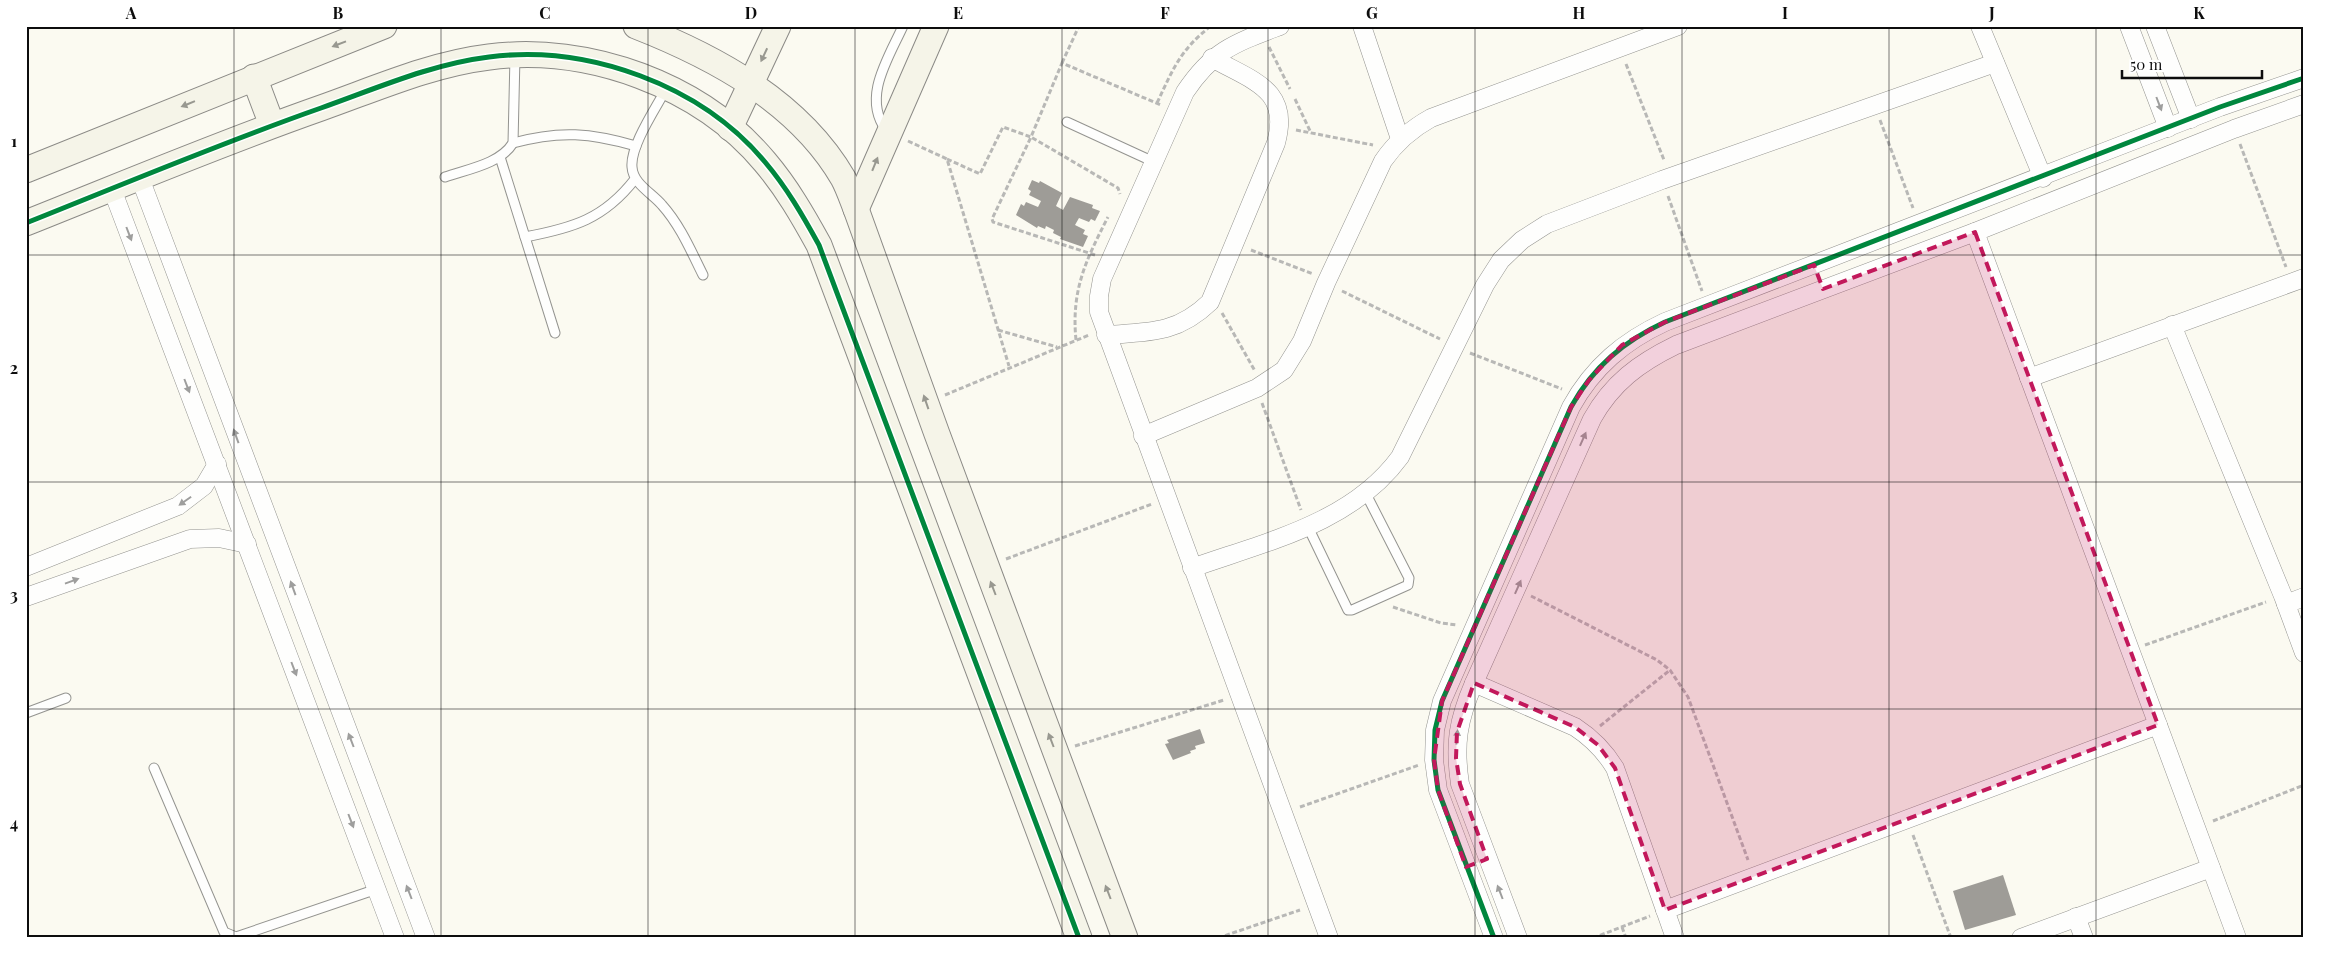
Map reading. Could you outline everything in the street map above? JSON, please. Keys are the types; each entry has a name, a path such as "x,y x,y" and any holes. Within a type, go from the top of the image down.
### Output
{"street":[{"path":"26,170 384,26"},
{"path":"636,26 678,43 750,84 784,107 818,143 843,178 927,402 985,567 1125,938"},
{"path":"730,128 778,26"},
{"path":"856,209 888,132 936,26"},
{"path":"1280,26 1235,43 1212,58 1197,74 1185,92 1102,280 1099,312 1328,938"},
{"path":"1362,26 1396,144"},
{"path":"1143,436 1260,386 1284,370 1302,341 1326,282 1396,144 1431,118 1678,26"},
{"path":"1980,26 2042,178"},
{"path":"2129,26 2168,128"},
{"path":"2155,26 2191,119"},
{"path":"26,223 272,125 432,69 488,57 515,55 572,58 614,68 667,88 692,101 730,128 764,161 795,201 819,245 1079,938"},
{"path":"1105,332 1162,331 1180,325 1196,316 1210,302 1276,143 1281,127 1280,111 1273,97 1261,87 1212,58"},
{"path":"1192,568 1308,527 1366,494 1385,477 1400,457 1485,285 1501,260 1522,240 1547,224 1666,179 1995,63"},
{"path":"254,77 272,125"},
{"path":"1494,938 1438,790 1434,760 1435,730 1442,701 1578,395 1604,362 1641,333 2191,119 2304,78"},
{"path":"2251,96 2261,120"},
{"path":"1518,938 1460,784 1456,758 1457,732 1464,707 1474,683 1599,406 1607,394 1629,372 1676,345 1975,232 2234,129 2304,104"},
{"path":"140,178 306,624 426,938"},
{"path":"112,189 395,938"},
{"path":"1975,232 2236,938"},
{"path":"1814,265 1824,289"},
{"path":"2029,378 2298,280"},
{"path":"2172,325 2285,600 2304,652"},
{"path":"897,449 937,434"},
{"path":"26,567 178,506 204,486 217,464"},
{"path":"1532,496 1553,507"},
{"path":"26,597 190,539 219,538 247,544"},
{"path":"2285,600 2304,597"},
{"path":"281,634 306,624"},
{"path":"1474,683 1575,727 1588,735 1608,756 1615,768 1675,938"},
{"path":"1665,910 2158,725"},
{"path":"1466,867 1487,859"},
{"path":"2021,938 2211,868"},
{"path":"2076,917 2084,938"}],"lane":[{"path":"888,132 877,112 876,90 903,26"},
{"path":"445,177 500,157 514,143 515,55"},
{"path":"667,88 636,146 632,157 632,168 635,178 661,204 676,223 703,275"},
{"path":"1067,122 1154,162"},
{"path":"514,143 534,138 577,133 607,137 636,146"},
{"path":"500,157 555,333"},
{"path":"525,237 574,226 591,218 616,201 635,178"},
{"path":"1308,527 1348,610 1377,599 1410,582 1366,494"},
{"path":"26,712 66,698"},
{"path":"154,768 224,932 227,935 236,937 376,890"}],"path":[{"path":"1079,26 992,221 1088,255 1113,256"},
{"path":"1157,103 1177,60 1193,40 1211,26"},
{"path":"1262,33 1311,133"},
{"path":"1620,48 1708,306"},
{"path":"1062,63 1176,112"},
{"path":"1874,106 1919,225"},
{"path":"888,132 980,174 1003,127 1030,137 1118,188 1120,194 1115,203"},
{"path":"1281,127 1311,133 1396,144"},
{"path":"2234,129 2298,280"},
{"path":"947,159 1009,366"},
{"path":"1076,340 1074,316 1076,291 1088,255 1111,212"},
{"path":"1234,244 1326,282 1454,347 1578,395"},
{"path":"1212,296 1260,386 1308,527"},
{"path":"998,330 1058,347"},
{"path":"927,402 1009,366 1076,340 1105,332"},
{"path":"985,567 1166,498"},
{"path":"1518,589 1657,660 1670,670 1688,697 1754,876"},
{"path":"1377,599 1408,613 1441,623 1475,627"},
{"path":"2130,650 2285,600"},
{"path":"1588,735 1670,670"},
{"path":"1056,752 1239,695"},
{"path":"1282,813 1434,760"},
{"path":"2196,828 2304,785"},
{"path":"1907,819 1951,938"},
{"path":"1218,938 1316,905"},
{"path":"1593,938 1665,910"},
{"path":"1622,926 1626,938"}],"highlighted area":[{"path":"1975,232 2158,725 1665,910 1615,768 1598,745 1575,727 1474,683 1457,732 1456,758 1460,784 1487,859 1466,867 1438,790 1434,760 1442,701 1571,407 1589,380 1622,345 1665,322 1814,265 1823,289"}],"building":[{"path":"1032,180 1039,183 1040,181 1062,193 1056,206 1063,210 1070,197 1093,205 1092,208 1100,211 1095,221 1091,219 1089,222 1079,218 1075,225 1085,230 1083,234 1088,236 1083,247 1060,239 1061,237 1053,233 1054,230 1046,226 1045,229 1038,226 1037,228 1016,215 1021,204 1024,206 1026,202 1038,207 1041,201 1029,195 1031,191 1028,189"},
{"path":"1200,729 1205,743 1195,746 1196,749 1190,751 1191,753 1173,760 1165,744 1169,743 1167,740"},
{"path":"2003,875 2016,915 1965,930 1953,891"}],"railway":[{"path":"26,28 31,26"}],"cycle path":[{"path":"26,223 284,121 403,78 467,60 527,55 565,57 603,64 640,76 676,92 709,111 739,135 765,162 788,192 819,245 1079,938"},
{"path":"1494,938 1438,790 1434,760 1435,730 1442,701 1571,407 1589,380 1600,368 1623,347 1650,329 1665,322 2220,107 2304,78"}]}
